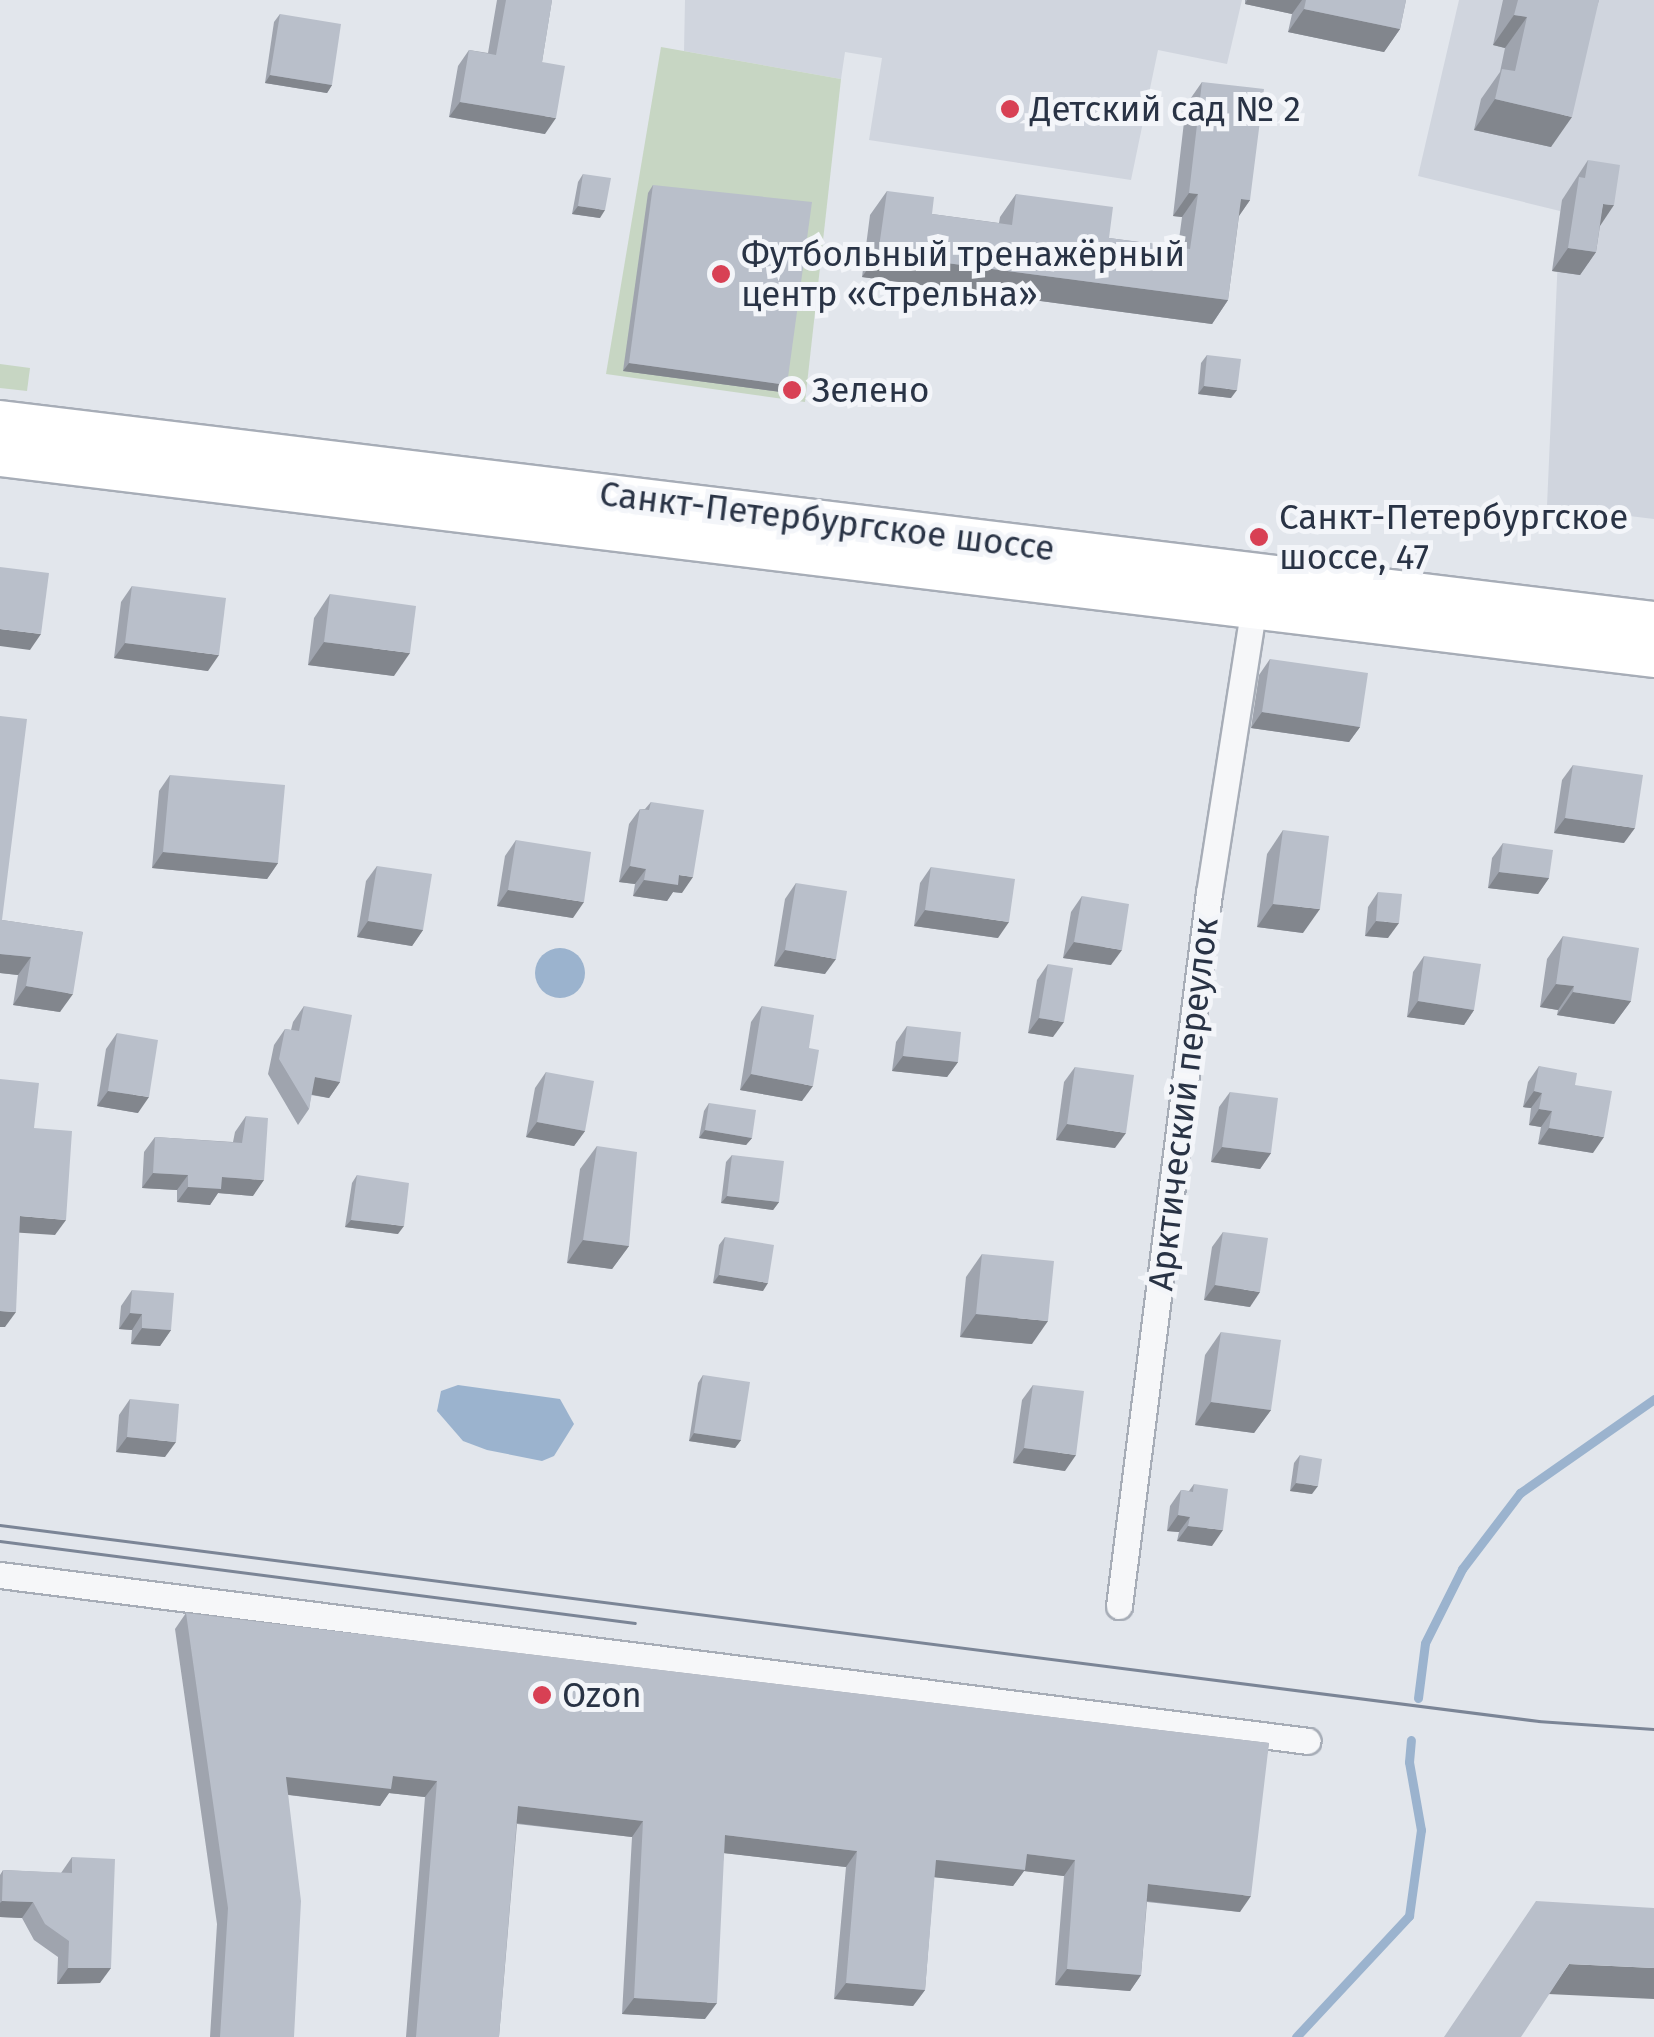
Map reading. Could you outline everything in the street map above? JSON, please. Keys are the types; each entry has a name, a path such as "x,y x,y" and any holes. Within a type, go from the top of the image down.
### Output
{"main road":[{"name":"Санкт-Петербургское шоссе","path":"0,422 1654,623"},
{"name":"Санкт-Петербургское шоссе","path":"0,455 1254,604 1654,656"}],"street":[{"name":"Арктический переулок","path":"1119,1606 1209,893 1254,604"},
{"path":"0,1575 1308,1742"}],"shaded area":[{"name":"Детский сад № 2","path":"685,0 1242,0 1227,64 1158,50 1131,180 869,140 882,58 845,52 841,79 684,51"},
{"path":"1459,0 1654,0 1654,519 1547,506 1560,211 1418,176"}],"green space":[{"name":"Футбольный тренажёрный центр «Стрельна»","path":"661,47 841,79 805,402 606,374"},
{"path":"0,364 30,368 27,391 0,388"}],"water":[{"path":"560,948 578,955 585,973 578,991 560,998 542,991 535,973 542,955"},
{"path":"458,1385 560,1399 574,1424 554,1456 542,1461 487,1450 463,1441 437,1411 441,1391"}],"building":[{"path":"506,0 552,0 542,62 565,66 556,118 460,102 469,50 496,55"},
{"path":"1306,0 1406,0 1400,29 1304,9"},
{"path":"1518,0 1599,0 1572,117 1495,99 1502,69 1515,71 1527,17 1514,15"},
{"path":"280,14 341,24 332,85 270,75"},
{"path":"1202,82 1264,89 1250,200 1241,199 1228,300 878,254 887,191 934,197 932,214 1012,225 1016,194 1113,207 1109,238 1190,249 1198,194 1189,193"},
{"path":"1588,160 1620,165 1614,205 1603,204 1596,252 1568,248 1579,177 1585,178"},
{"path":"583,174 611,178 605,210 578,206"},
{"path":"653,185 812,202 787,385 629,363"},
{"path":"1207,355 1241,359 1237,390 1204,386"},
{"path":"0,567 49,573 41,634 0,629"},
{"path":"132,586 226,598 219,655 125,643"},
{"path":"330,594 416,606 410,653 324,642"},
{"path":"1270,659 1368,673 1360,727 1262,712"},
{"path":"0,716 27,719 2,920 83,932 73,994 26,986 31,957 0,954"},
{"path":"1573,765 1643,775 1635,828 1565,818"},
{"path":"170,775 285,785 278,863 163,852"},
{"path":"651,802 704,810 693,877 679,875 678,885 644,880 646,869 630,866 640,809 649,810"},
{"path":"1283,830 1329,836 1320,909 1273,904"},
{"path":"516,840 591,852 584,902 508,890"},
{"path":"1503,843 1553,850 1549,878 1499,872"},
{"path":"377,866 432,874 423,930 368,921"},
{"path":"931,867 1015,879 1009,922 925,910"},
{"path":"796,883 847,891 836,959 785,950"},
{"path":"1378,892 1402,894 1399,923 1376,921"},
{"path":"1082,896 1129,904 1122,950 1074,942"},
{"path":"1563,936 1639,948 1631,1001 1573,992 1574,986 1556,984"},
{"path":"1424,956 1481,964 1474,1010 1418,1001"},
{"path":"1048,964 1073,968 1064,1022 1039,1018"},
{"path":"304,1006 352,1015 340,1082 315,1077 309,1109 279,1059 285,1029 299,1031"},
{"path":"762,1006 814,1015 809,1048 819,1050 813,1086 751,1074"},
{"path":"907,1026 961,1032 958,1062 903,1056"},
{"path":"117,1033 158,1040 149,1097 108,1091"},
{"path":"1539,1066 1577,1073 1575,1085 1612,1091 1604,1137 1549,1128 1552,1111 1539,1109 1542,1093 1534,1091"},
{"path":"1075,1067 1134,1075 1126,1133 1067,1124"},
{"path":"546,1072 594,1081 585,1131 537,1122"},
{"path":"0,1079 39,1083 34,1128 72,1131 66,1220 20,1216 16,1312 0,1311"},
{"path":"1230,1092 1278,1098 1271,1153 1222,1147"},
{"path":"709,1103 756,1110 752,1138 705,1130"},
{"path":"246,1116 268,1118 264,1180 222,1177 221,1189 188,1187 188,1175 153,1173 155,1137 242,1143"},
{"path":"597,1146 637,1152 629,1246 583,1240"},
{"path":"732,1155 784,1161 779,1202 727,1196"},
{"path":"357,1175 409,1183 404,1226 351,1220"},
{"path":"1223,1232 1268,1238 1260,1292 1215,1285"},
{"path":"725,1237 774,1245 768,1283 719,1275"},
{"path":"982,1254 1054,1261 1048,1321 976,1314"},
{"path":"132,1290 174,1293 171,1330 142,1328 142,1314 130,1313"},
{"path":"1221,1332 1281,1340 1271,1410 1211,1402"},
{"path":"703,1375 750,1382 741,1440 694,1433"},
{"path":"1033,1385 1084,1391 1076,1455 1024,1448"},
{"path":"130,1399 179,1404 176,1442 127,1437"},
{"path":"1300,1455 1322,1459 1318,1486 1296,1483"},
{"path":"1194,1484 1228,1489 1223,1530 1188,1526 1190,1517 1178,1515 1181,1490 1193,1492"},
{"path":"186,1613 1269,1743 1251,1896 1148,1884 1141,1975 1067,1969 1075,1860 1027,1854 1025,1870 936,1860 925,1990 846,1983 857,1851 725,1835 717,2003 634,1998 643,1821 518,1806 499,2037 416,2037 437,1781 393,1776 391,1789 286,1777 301,1901 294,2037 220,2037 228,1908"},
{"path":"72,1857 115,1859 111,1968 68,1968 69,1941 45,1924 33,1902 2,1901 3,1870 72,1873"},
{"path":"1536,1901 1654,1908 1654,1968 1569,1964 1521,2037 1444,2037"}],"waterway":[{"path":"1418,1698 1425,1643 1462,1569 1520,1493 1654,1399"},
{"path":"1296,2037 1409,1916 1421,1830 1409,1762 1411,1740"}],"tram line":[{"path":"0,1525 1539,1721 1654,1729"},
{"path":"0,1541 635,1623"}],"place":[{"name":"Детский сад № 2","path":"1010,109"},
{"name":"Футбольный тренажёрный центр «Стрельна»","path":"721,274"},
{"name":"Зелено","path":"792,390"},
{"name":"Санкт-Петербургское шоссе, 47","path":"1259,537"},
{"name":"Ozon","path":"542,1695"}]}
